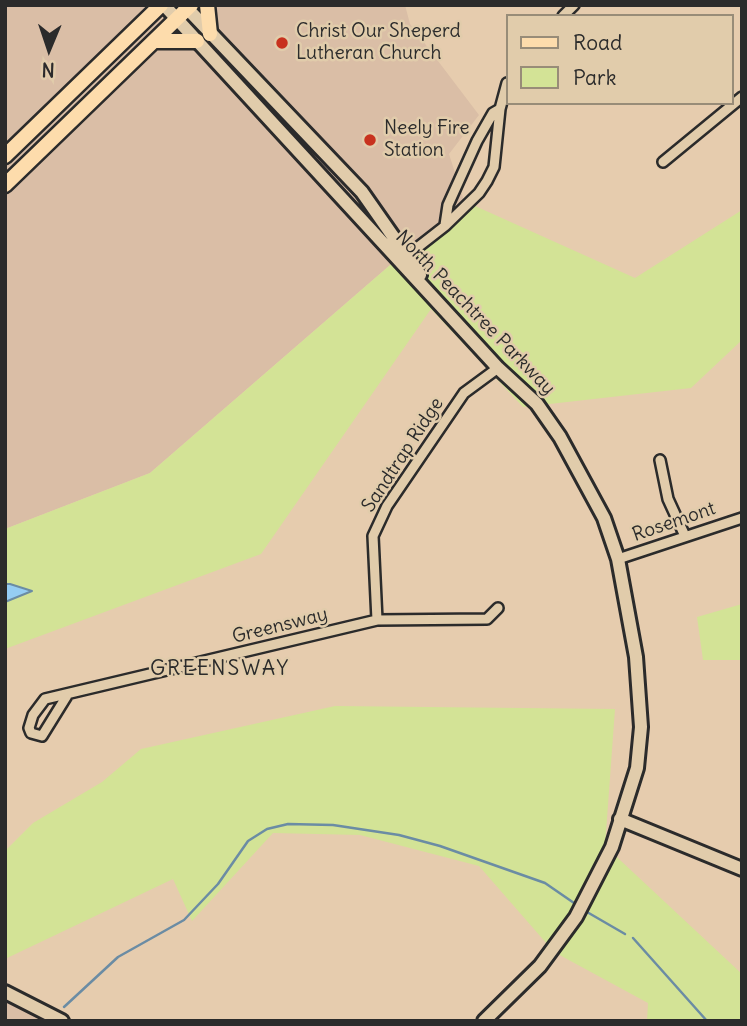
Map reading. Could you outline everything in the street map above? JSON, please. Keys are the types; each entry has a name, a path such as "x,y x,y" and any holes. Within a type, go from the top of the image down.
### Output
{"main road":[{"path":"139,25 144,5"},
{"path":"5,156 162,5"},
{"path":"154,41 204,37 207,5"},
{"path":"5,185 185,10"}],"street":[{"name":"North Peachtree Parkway","path":"162,5 185,10 253,101 403,258 446,312 498,368 537,404 560,436 604,517 618,559 636,657 641,727 637,768 612,847 566,933 540,966 484,1021"},
{"name":"North Peachtree Parkway","path":"204,37 264,89 362,192 403,258"},
{"path":"253,101 264,89"},
{"path":"403,258 445,226 479,193 494,167 500,109 505,90"},
{"path":"663,162 732,105"},
{"path":"445,226 448,205 463,171 493,113 500,109"},
{"name":"Sandtrap Ridge","path":"377,620 373,536 387,506 464,393 498,368"},
{"path":"660,460 668,499 685,536"},
{"name":"Rosemont","path":"618,559 742,518"},
{"name":"Greensway","path":"68,694 43,736 31,733 29,728 33,715 41,703 68,694 377,620 487,620 498,608"},
{"path":"620,819 742,869"},
{"path":"5,992 62,1021"}],"shaded area":[{"path":"5,5 405,5 410,24 479,115 449,154 464,201 150,473 5,529"},
{"path":"5,993 61,1021 5,1021"}],"green space":[{"path":"464,201 635,278 742,210 742,340 691,388 523,407 431,309 261,554 5,649 5,529 150,473"},
{"path":"742,604 742,660 703,660 697,617"},
{"path":"335,706 615,709 605,846 742,974 742,1021 647,1021 648,1003 554,952 479,866 360,835 273,833 192,921 173,879 5,959 5,851 33,823 102,782 141,749"}],"water":[{"path":"5,584 10,584 32,591 5,602"}],"waterway":[{"path":"64,1007 118,957 184,920 218,884 248,841 267,829 288,824 333,825 399,835 440,846 545,883 574,903"},
{"path":"587,912 625,934"},
{"path":"633,938 707,1021"}],"place":[{"name":"Christ Our Sheperd Lutheran Church","path":"282,43"},
{"name":"Neely Fire Station","path":"370,140"}],"district":[{"name":"GREENSWAY","path":"220,669"}]}
